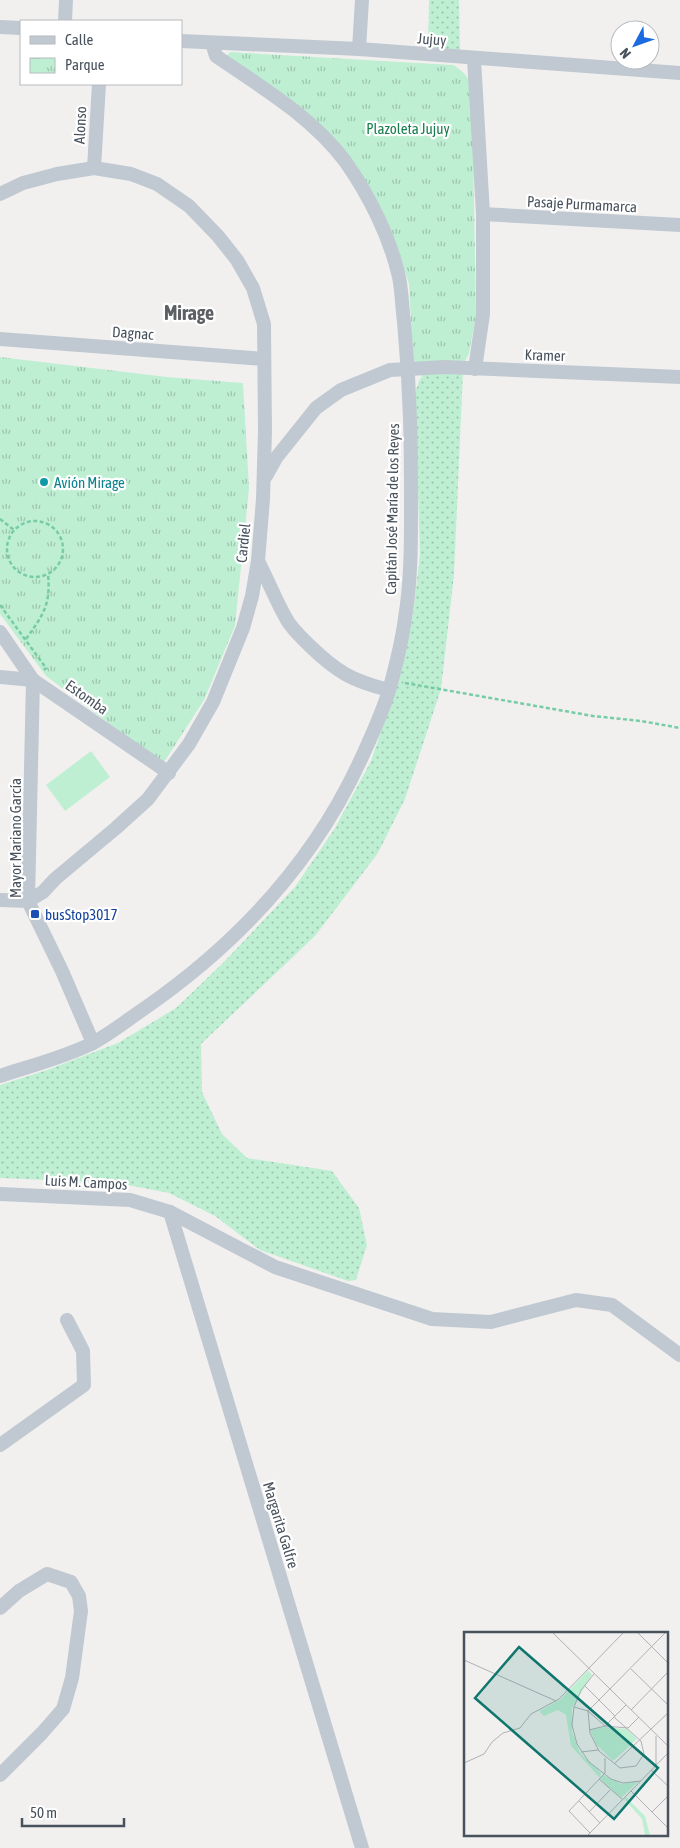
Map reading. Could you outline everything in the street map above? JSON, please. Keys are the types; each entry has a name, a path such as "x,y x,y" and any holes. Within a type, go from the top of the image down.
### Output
{"street":[{"path":"65,20 66,0"},
{"path":"359,50 362,0"},
{"name":"Jujuy","path":"182,41 359,50 680,73"},
{"name":"Capitán José María de los Reyes","path":"0,1076 62,1056 93,1043 191,975 240,930 282,884 311,846 338,804 372,736 390,686 405,618 411,558 408,369 399,279 391,252 378,218 345,162 300,115 216,56 212,43"},
{"path":"474,59 483,214 483,314 474,369"},
{"name":"Alonso","path":"94,168 99,85"},
{"name":"Cardiel","path":"0,194 23,183 57,174 94,168 131,174 157,184 189,206 218,236 237,260 254,288 264,324 265,431 263,499 258,561 252,596 243,628 228,667 213,702 189,744 148,799 55,879 43,892 28,901"},
{"name":"Pasaje Purmamarca","path":"483,214 680,225"},
{"name":"Dagnac","path":"0,339 264,359"},
{"name":"Kramer","path":"263,499 266,474 276,458 316,408 341,390 390,370 445,367 680,377"},
{"path":"258,561 288,622 329,664 345,676 364,684 390,686"},
{"name":"Estomba","path":"0,632 33,680 169,773"},
{"path":"0,677 33,680"},
{"name":"Mayor Mariano García","path":"33,680 28,901 62,971 93,1043"},
{"path":"0,900 28,901"},
{"name":"Luis M. Campos","path":"0,1194 130,1200 170,1212 276,1267 432,1319 491,1322 576,1300 612,1305 680,1355"},
{"name":"Margarita Galfre","path":"170,1212 362,1848"},
{"path":"0,1445 84,1385 83,1351 66,1320"},
{"path":"0,1608 19,1591 47,1574 70,1582 79,1596 81,1611 72,1678 63,1709 42,1734 0,1775"}],"path":[{"path":"0,519 14,530"},
{"path":"30,521 42,521 53,527 61,537 63,548 61,559 56,568 48,574 30,576 22,574 15,569 8,558 7,546 10,534 14,530 19,525 30,521"},
{"path":"26,639 44,613 49,594 48,574"},
{"path":"0,605 46,668 33,680"},
{"path":"390,686 680,728"}],"green space":[{"path":"429,0 459,0 460,50 428,48"},
{"name":"Plazoleta Jujuy","path":"230,52 453,65 466,76 472,91 476,315 469,354 465,361 416,364 413,358 409,284 397,247 359,171 227,56"},
{"path":"0,357 167,377 243,383 249,488 235,626 204,700 163,764 46,676 0,614"},
{"path":"463,371 454,575 441,689 405,799 378,853 315,936 201,1044 202,1092 222,1134 247,1158 332,1171 359,1208 367,1245 356,1280 348,1281 260,1250 215,1216 169,1193 117,1183 0,1178 0,1085 47,1070 118,1043 176,1008 223,963 295,887 335,828 371,761 396,687 413,614 420,555 415,393 424,373"},
{"path":"91,751 110,777 65,811 46,785"}],"place":[{"name":"Avión Mirage","path":"44,482"},
{"name":"busStop3017","path":"35,914"}],"district":[{"name":"Mirage","path":"189,312"}]}
